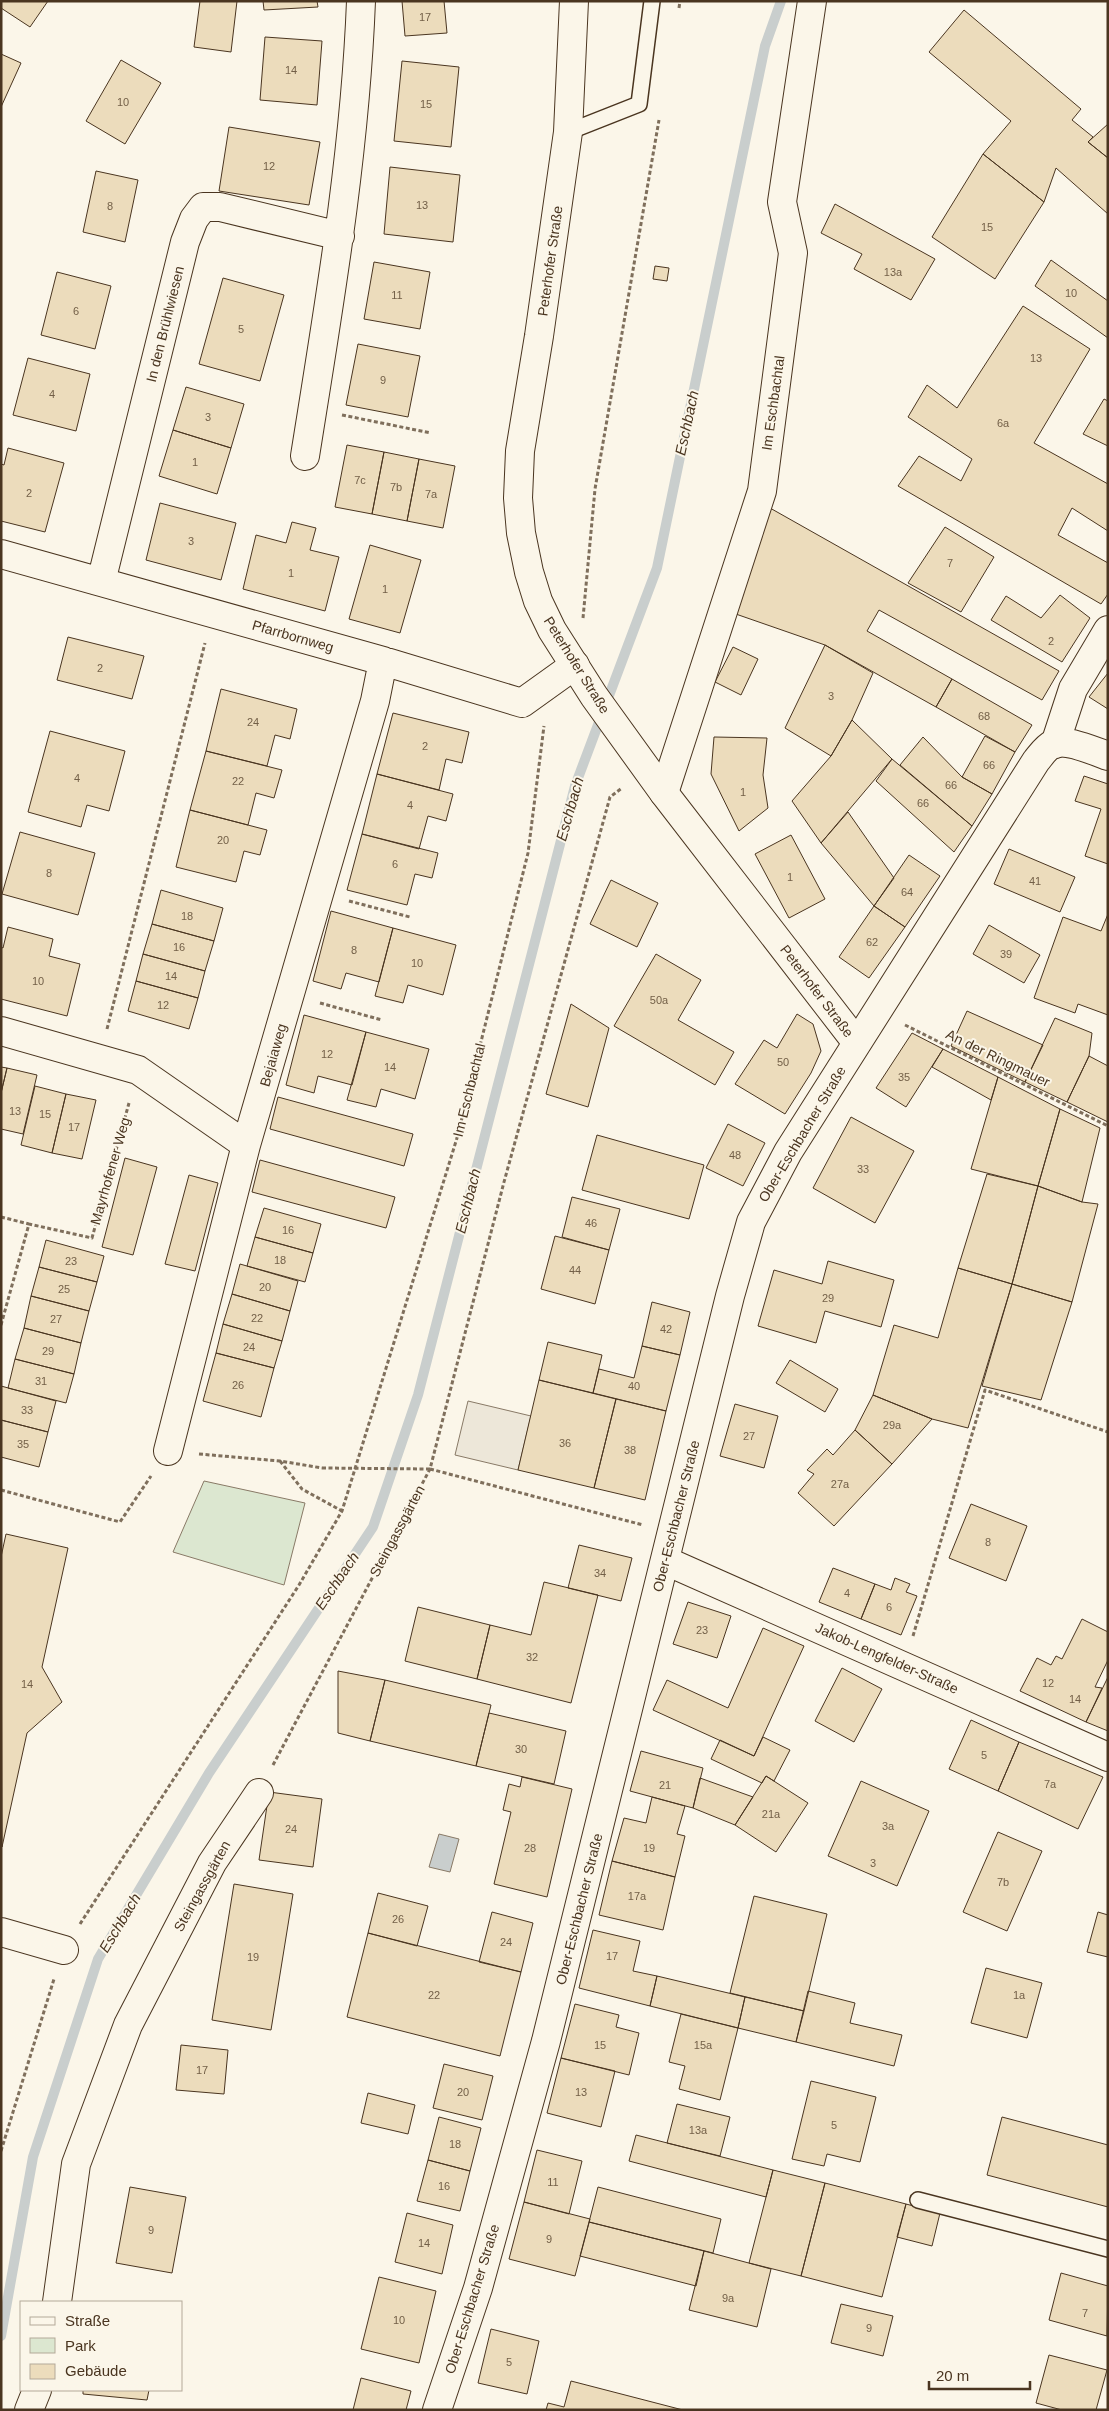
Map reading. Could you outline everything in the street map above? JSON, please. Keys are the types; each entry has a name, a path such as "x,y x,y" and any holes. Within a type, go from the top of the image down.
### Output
{"street":[{"path":"305,456 340,236 358,78 361,1"},
{"name":"Peterhofer Straße","path":"574,1 568,132 539,336 520,451 518,498 520,534 538,601 552,630 594,696 664,793 857,1043"},
{"name":"Im Eschbachtal","path":"664,793 762,491 793,253 782,202 812,1"},
{"name":"In den Brühlwiesen","path":"101,582 185,242 194,219 203,207 220,207 340,236"},
{"name":"Pfarrbornweg","path":"1,554 383,660 522,703 575,665"},
{"path":"1108,630 1073,689 1055,744 1086,748 1108,756"},
{"name":"Bejaiaweg","path":"168,1451 246,1145 375,702 383,660"},
{"name":"Ober-Eschbacher Straße","path":"437,2410 478,2288 546,2040 751,1222 793,1144 1036,761 1046,749 1055,744"},
{"path":"1,1031 138,1070 246,1145"},
{"name":"Jakob-Lengfelder-Straße","path":"666,1561 1108,1757"},
{"name":"Steingassgärten","path":"57,2301 76,2164 128,2025 212,1862 259,1792"},
{"path":"1,1932 64,1950"},
{"path":"29,2410 38,2391"}],"lane":[{"path":"568,132 639,104 652,1"},
{"path":"918,2200 1108,2250"}],"path":[{"path":"677,15 680,1"},
{"path":"575,665 582,630 595,489 660,111"},
{"path":"312,409 431,434"},
{"path":"99,1059 213,613"},
{"name":"Im Eschbachtal","path":"1,2151 64,1950 294,1593 342,1511 457,1138 528,853 544,726 549,718"},
{"name":"Steingassgärten","path":"259,1792 430,1469 504,1182 610,798 646,768"},
{"path":"319,893 410,917"},
{"path":"290,994 382,1020"},
{"name":"An der Ringmauer","path":"878,1011 1108,1126"},
{"name":"Mayrhofener Weg","path":"1,1217 92,1238 138,1070"},
{"path":"1,1325 29,1224"},
{"path":"905,1666 985,1390 1108,1432"},
{"path":"1,1490 120,1522 168,1451 280,1461 322,1468 430,1469 672,1532"},
{"path":"280,1461 302,1489 342,1511"}],"green space":[{"path":"204,1481 305,1503 284,1585 173,1552"}],"shaded area":[{"path":"468,1401 531,1416 518,1470 455,1455"},
{"path":"439,1834 459,1839 450,1872 429,1867"}],"building":[{"path":"1,1 48,1 30,27 1,8"},
{"path":"200,1 237,1 231,52 194,47"},
{"path":"263,1 317,1 318,7 264,10"},
{"path":"402,1 444,1 447,33 405,36"},
{"path":"964,10 1081,109 1072,120 1093,137 1088,142 1108,158 1108,214 1056,168 1044,202 983,154 1011,121 929,52"},
{"path":"265,37 322,41 317,105 260,100"},
{"path":"1,54 21,63 1,107"},
{"path":"121,60 161,83 125,144 86,121"},
{"path":"402,61 459,67 451,147 394,141"},
{"path":"1108,124 1108,158 1088,142"},
{"path":"229,127 320,142 309,205 219,191"},
{"path":"983,154 1044,202 995,279 932,237"},
{"path":"390,167 460,175 453,242 384,234"},
{"path":"96,171 138,180 125,242 83,232"},
{"path":"835,204 935,259 911,300 854,269 862,254 821,233"},
{"path":"1051,260 1108,301 1108,338 1035,286"},
{"path":"374,262 430,272 420,329 364,319"},
{"path":"655,266 669,268 667,281 653,279"},
{"path":"57,272 111,286 95,349 41,335"},
{"path":"223,278 284,295 260,381 199,364"},
{"path":"1023,306 1090,349 1034,443 1108,484 1108,531 1072,508 1058,535 1108,563 1108,594 1101,604 898,486 919,456 961,481 972,459 908,417 927,385 957,408"},
{"path":"358,344 420,356 408,417 346,405"},
{"path":"28,358 90,374 76,431 13,415"},
{"path":"186,387 244,404 231,448 173,430"},
{"path":"1104,399 1108,401 1108,446 1083,434"},
{"path":"173,430 231,448 217,494 159,476"},
{"path":"347,445 384,452 372,514 335,507"},
{"path":"8,448 64,463 45,532 1,521 1,464 4,465"},
{"path":"384,452 419,459 407,521 372,514"},
{"path":"419,459 455,466 443,528 407,521"},
{"path":"160,503 236,523 221,580 146,560"},
{"path":"770,508 1059,671 1042,700 879,610 867,631 952,679 936,707 825,645 730,612"},
{"path":"292,522 316,528 310,550 339,557 325,611 243,589 256,535 286,543"},
{"path":"945,527 994,557 961,612 908,583"},
{"path":"370,545 421,560 400,633 349,619"},
{"path":"1060,595 1090,618 1062,662 991,620 1006,596 1041,618"},
{"path":"68,637 144,656 132,699 57,680"},
{"path":"825,645 873,673 852,720 831,756 785,728"},
{"path":"733,647 758,659 741,695 715,682"},
{"path":"1108,673 1108,709 1089,697"},
{"path":"952,679 1032,725 1015,752 936,707"},
{"path":"221,689 297,709 290,739 275,735 267,766 206,751"},
{"path":"393,713 469,732 462,763 446,759 439,790 377,774"},
{"path":"852,720 892,759 821,843 792,801 831,756"},
{"path":"50,731 125,751 109,811 87,805 81,827 28,812"},
{"path":"985,736 1015,752 992,794 962,777"},
{"path":"714,737 767,738 763,775 768,808 739,831 711,774"},
{"path":"923,737 962,777 992,794 972,826 900,765"},
{"path":"206,751 282,770 274,798 256,793 248,825 190,810"},
{"path":"892,759 972,826 954,852 876,781"},
{"path":"377,774 453,794 446,821 428,816 419,849 362,834"},
{"path":"1084,776 1108,784 1108,864 1085,856 1101,809 1075,801"},
{"path":"190,810 267,830 260,855 244,851 236,882 176,867"},
{"path":"848,812 894,878 874,906 821,843"},
{"path":"20,832 95,853 78,915 2,894"},
{"path":"362,834 438,853 432,878 415,874 407,905 347,890"},
{"path":"791,835 825,899 789,918 755,854"},
{"path":"1009,849 1075,877 1060,912 994,884"},
{"path":"909,855 940,876 905,927 874,906"},
{"path":"611,880 658,903 637,947 590,924"},
{"path":"161,890 223,908 214,941 152,924"},
{"path":"874,906 905,927 869,978 839,957"},
{"path":"331,911 393,928 379,982 346,973 341,989 313,981"},
{"path":"1108,914 1108,1015 1078,1004 1075,1013 1034,998 1063,917 1101,931"},
{"path":"152,924 214,941 205,971 143,954"},
{"path":"989,925 1040,955 1024,983 973,954"},
{"path":"8,927 53,939 49,956 80,964 67,1016 1,999 1,947 3,948"},
{"path":"393,928 456,945 443,995 408,985 403,1003 375,996"},
{"path":"143,954 205,971 198,998 136,981"},
{"path":"656,954 701,980 678,1020 734,1052 715,1085 614,1026"},
{"path":"136,981 198,998 189,1029 128,1011"},
{"path":"571,1004 609,1028 588,1107 546,1094"},
{"path":"967,1011 1043,1045 1025,1082 951,1046"},
{"path":"797,1014 813,1024 821,1051 811,1073 785,1114 735,1084 764,1040 777,1048"},
{"path":"304,1015 366,1032 352,1085 318,1076 314,1093 286,1085"},
{"path":"1055,1018 1092,1033 1089,1056 1067,1102 1025,1082"},
{"path":"366,1032 429,1049 415,1099 381,1089 376,1107 347,1100"},
{"path":"912,1033 943,1049 906,1107 876,1088"},
{"path":"943,1049 998,1077 991,1100 932,1067"},
{"path":"1089,1056 1108,1066 1108,1122 1067,1102"},
{"path":"1,1067 7,1068 1,1093"},
{"path":"7,1068 37,1075 23,1134 1,1129 1,1093"},
{"path":"998,1077 1060,1109 1038,1186 971,1169"},
{"path":"35,1086 66,1094 52,1153 21,1145"},
{"path":"66,1094 96,1100 82,1159 52,1153"},
{"path":"278,1097 413,1134 404,1166 270,1129"},
{"path":"1060,1109 1100,1128 1082,1202 1038,1186"},
{"path":"851,1117 914,1151 875,1223 813,1188"},
{"path":"728,1124 765,1143 743,1186 706,1168"},
{"path":"597,1135 704,1165 689,1219 582,1190"},
{"path":"125,1158 157,1167 133,1255 102,1247"},
{"path":"260,1160 395,1197 386,1228 252,1192"},
{"path":"987,1174 1038,1186 1012,1284 958,1268"},
{"path":"189,1175 218,1183 195,1271 165,1264"},
{"path":"1038,1186 1082,1202 1098,1204 1072,1302 1012,1284"},
{"path":"572,1197 620,1209 609,1250 562,1237"},
{"path":"264,1208 321,1224 313,1253 255,1237"},
{"path":"555,1236 609,1250 595,1304 541,1289"},
{"path":"255,1237 313,1253 305,1282 247,1266"},
{"path":"46,1240 104,1256 97,1282 39,1267"},
{"path":"828,1261 894,1280 881,1327 825,1311 816,1343 758,1326 774,1270 822,1284"},
{"path":"240,1264 298,1281 290,1311 232,1294"},
{"path":"39,1267 97,1282 89,1311 31,1296"},
{"path":"958,1268 1012,1284 968,1428 932,1419 873,1395 894,1325 938,1338"},
{"path":"1012,1284 1072,1302 1041,1400 982,1386"},
{"path":"232,1294 290,1311 282,1341 223,1324"},
{"path":"31,1296 89,1311 81,1343 24,1328"},
{"path":"652,1302 690,1312 680,1355 642,1346"},
{"path":"223,1324 282,1341 274,1368 216,1353"},
{"path":"24,1328 81,1343 74,1374 15,1359"},
{"path":"548,1342 602,1355 593,1393 539,1380"},
{"path":"642,1346 680,1355 666,1411 593,1393 599,1369 634,1378"},
{"path":"216,1353 274,1368 261,1417 203,1401"},
{"path":"15,1359 74,1374 66,1403 8,1388"},
{"path":"790,1360 838,1389 825,1412 776,1383"},
{"path":"539,1380 616,1399 594,1488 518,1470"},
{"path":"1,1386 56,1401 48,1432 1,1420"},
{"path":"873,1395 932,1419 892,1464 855,1430"},
{"path":"616,1399 666,1411 645,1500 594,1488"},
{"path":"735,1404 778,1416 764,1468 720,1456"},
{"path":"1,1420 48,1432 39,1467 1,1457"},
{"path":"855,1430 892,1464 834,1526 798,1493 814,1474 807,1470 827,1449 833,1455"},
{"path":"971,1504 1027,1526 1006,1581 949,1558"},
{"path":"6,1534 68,1548 42,1667 62,1702 27,1733 2,1847 1,1557"},
{"path":"579,1545 632,1558 621,1601 568,1588"},
{"path":"833,1568 875,1584 861,1619 819,1602"},
{"path":"895,1578 910,1584 906,1592 917,1596 901,1635 861,1619 875,1584 891,1590"},
{"path":"544,1582 598,1595 571,1703 477,1679 490,1625 531,1635"},
{"path":"688,1602 731,1616 717,1658 673,1644"},
{"path":"418,1607 490,1625 477,1679 405,1661"},
{"path":"1082,1619 1108,1632 1108,1660 1095,1687 1102,1688 1086,1722 1020,1691 1037,1658 1051,1665 1056,1656 1062,1659"},
{"path":"763,1628 804,1646 754,1756 653,1710 667,1680 728,1708"},
{"path":"842,1668 882,1689 854,1742 815,1721"},
{"path":"338,1671 385,1680 370,1741 338,1733"},
{"path":"1108,1677 1108,1731 1086,1722"},
{"path":"385,1680 491,1705 476,1766 370,1741"},
{"path":"489,1713 566,1731 554,1784 476,1766"},
{"path":"971,1720 1019,1742 998,1791 949,1769"},
{"path":"763,1737 790,1750 774,1781 766,1776 762,1783 711,1759 720,1740 754,1756"},
{"path":"1019,1742 1103,1777 1078,1829 998,1791"},
{"path":"641,1751 703,1768 693,1808 630,1791"},
{"path":"766,1776 808,1803 776,1852 735,1825"},
{"path":"522,1777 572,1789 547,1897 494,1884 511,1812 503,1810 509,1784 520,1787"},
{"path":"700,1778 753,1797 735,1825 693,1808"},
{"path":"861,1781 929,1811 897,1886 828,1856"},
{"path":"269,1792 322,1799 313,1867 259,1860"},
{"path":"652,1797 685,1806 677,1834 685,1836 675,1877 612,1861 624,1818 646,1823"},
{"path":"998,1832 1042,1851 1007,1931 963,1912"},
{"path":"612,1861 675,1877 663,1930 599,1915"},
{"path":"234,1884 293,1894 271,2030 212,2020"},
{"path":"378,1893 428,1906 417,1946 368,1933"},
{"path":"754,1896 827,1914 804,2011 730,1993"},
{"path":"492,1912 533,1923 521,1972 479,1962"},
{"path":"1098,1912 1108,1915 1108,1957 1087,1952"},
{"path":"593,1930 640,1941 633,1971 657,1976 650,2006 579,1988"},
{"path":"368,1933 521,1972 500,2056 347,2017"},
{"path":"986,1968 1042,1983 1027,2038 971,2023"},
{"path":"657,1976 745,1997 738,2028 650,2006"},
{"path":"808,1991 855,2003 850,2023 902,2035 894,2066 796,2042"},
{"path":"745,1997 804,2011 796,2042 738,2028"},
{"path":"575,2004 619,2015 616,2027 639,2033 629,2075 561,2058"},
{"path":"681,2014 738,2028 720,2100 679,2089 685,2066 669,2062"},
{"path":"181,2045 228,2050 224,2094 176,2090"},
{"path":"561,2058 615,2071 601,2127 547,2113"},
{"path":"444,2064 493,2076 482,2120 433,2108"},
{"path":"811,2081 876,2097 860,2162 827,2154 824,2166 792,2159"},
{"path":"368,2093 415,2105 408,2134 361,2123"},
{"path":"677,2104 730,2117 720,2156 667,2143"},
{"path":"439,2117 481,2128 470,2171 428,2160"},
{"path":"1002,2117 1108,2145 1108,2207 987,2175"},
{"path":"636,2135 773,2170 766,2197 629,2161"},
{"path":"537,2150 582,2161 569,2214 524,2202"},
{"path":"428,2160 470,2171 460,2211 417,2201"},
{"path":"773,2170 825,2183 801,2276 749,2263"},
{"path":"825,2183 906,2204 882,2297 801,2276"},
{"path":"130,2187 186,2197 172,2273 116,2263"},
{"path":"598,2187 721,2219 713,2253 589,2222"},
{"path":"524,2202 590,2219 575,2276 509,2259"},
{"path":"906,2204 940,2213 932,2246 897,2237"},
{"path":"407,2213 453,2225 442,2274 395,2262"},
{"path":"589,2222 704,2251 696,2286 580,2256"},
{"path":"704,2251 771,2269 757,2327 689,2310"},
{"path":"1061,2273 1108,2286 1107,2336 1049,2320"},
{"path":"379,2277 436,2291 419,2363 361,2349"},
{"path":"841,2304 893,2316 883,2356 831,2343"},
{"path":"491,2329 539,2341 527,2394 478,2383"},
{"path":"1049,2355 1107,2370 1096,2410 1062,2410 1036,2403"},
{"path":"361,2378 411,2391 406,2410 353,2410"},
{"path":"571,2381 683,2410 546,2410 548,2403 564,2407"},
{"path":"83,2391 149,2391 147,2400 83,2394"}],"waterway":[{"name":"Eschbach","path":"1,2336 33,2157 98,1959 209,1773 373,1527 418,1395 575,786 657,568 765,46 781,1"}]}
